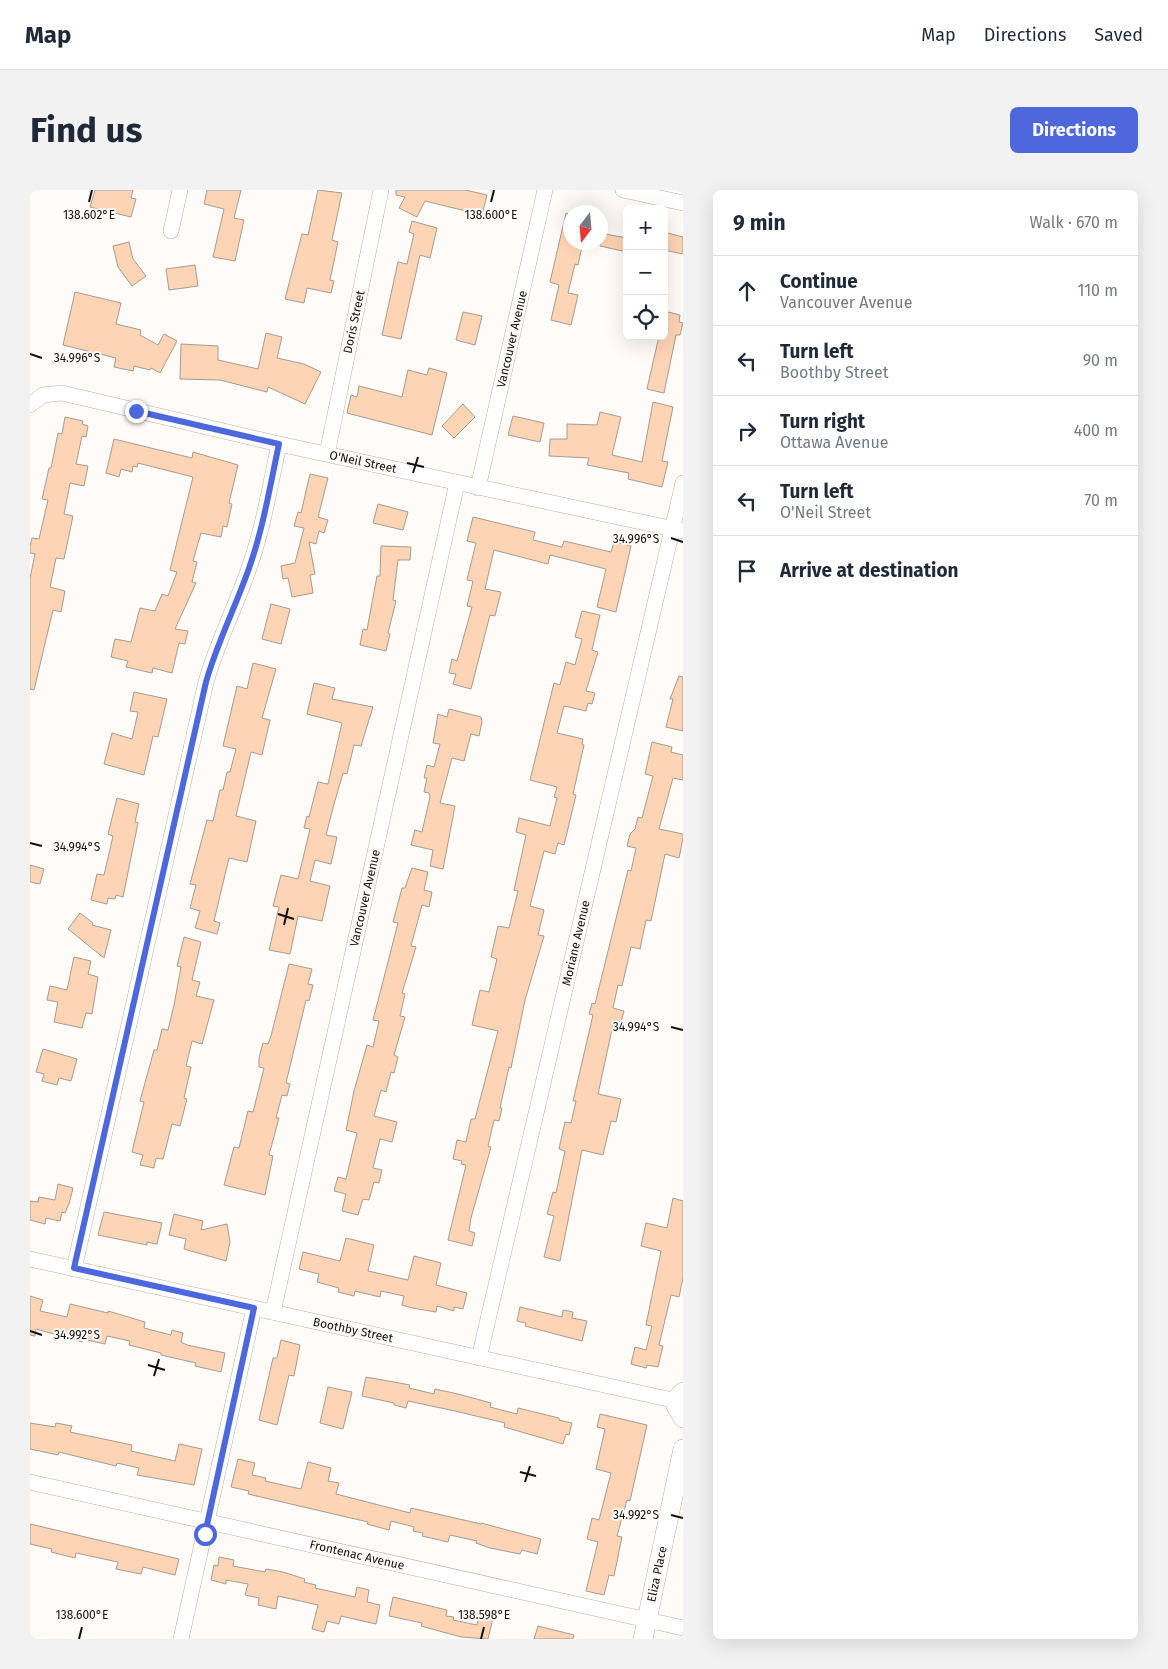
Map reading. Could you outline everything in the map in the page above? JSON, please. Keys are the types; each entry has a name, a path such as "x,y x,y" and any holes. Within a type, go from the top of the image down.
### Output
{"street":[{"path":"171,231 180,190"},
{"name":"Doris Street","path":"327,454 381,190"},
{"name":"Vancouver Avenue","path":"478,488 545,190"},
{"path":"623,190 683,203"},
{"name":"O'Neil Street","path":"30,405 43,395 62,393 279,444 678,530"},
{"path":"74,1268 206,682 213,656 248,571 257,543 279,444"},
{"name":"Moriane Avenue","path":"479,1358 678,530 683,482"},
{"name":"Vancouver Avenue","path":"273,1312 457,483"},
{"name":"Boothby Street","path":"30,1259 681,1404"},
{"path":"182,1639 254,1308"},
{"name":"Eliza Place","path":"643,1639 683,1449"},
{"name":"Frontenac Avenue","path":"30,1482 683,1628"}],"building":[{"path":"95,190 133,190 131,198 136,199 131,217 90,207"},
{"path":"207,190 241,190 234,218 244,220 235,261 213,257 224,209 204,204"},
{"path":"318,190 342,193 332,240 338,242 330,280 334,281 331,293 307,288 304,303 285,299 302,234 308,235"},
{"path":"396,190 465,190 487,195 482,215 425,201 417,217 399,208 405,197 396,195"},
{"path":"412,221 437,228 430,258 420,255 401,339 382,335 398,262 407,264 414,234 409,232"},
{"path":"563,226 563,250 581,250 578,265 575,264 568,293 578,295 571,325 551,320 559,285 550,282"},
{"path":"668,233 683,237 683,254 668,251"},
{"path":"608,234 623,237 623,251 608,248"},
{"path":"129,242 133,259 146,276 132,286 118,267 113,246"},
{"path":"195,265 198,286 169,290 166,269"},
{"path":"75,292 121,303 116,324 141,330 140,335 158,345 164,334 177,341 160,373 151,368 150,370 134,366 133,371 114,367 116,358 63,345"},
{"path":"463,312 482,316 475,345 456,340"},
{"path":"668,312 680,315 679,322 683,323 680,335 676,335 664,393 647,389 658,340 668,340"},
{"path":"266,333 282,337 277,358 304,364 321,372 305,404 268,387 267,392 220,380 180,379 181,344 218,346 218,360 258,369"},
{"path":"429,368 447,373 432,435 347,413 351,395 357,397 359,386 402,397 408,370 427,375"},
{"path":"653,402 673,407 662,461 668,462 662,487 628,479 629,473 587,465 589,458 549,456 550,439 567,439 567,424 597,425 600,412 621,417 612,455 642,462"},
{"path":"463,404 475,417 454,438 442,426"},
{"path":"513,416 544,423 540,442 508,435"},
{"path":"65,417 83,421 82,424 88,426 86,437 82,436 76,464 88,466 84,486 70,483 64,514 73,516 64,559 56,558 50,587 65,591 61,612 53,610 34,690 30,689 30,578 35,554 30,553 30,546 32,538 39,539 48,500 42,499 58,433 62,434"},
{"path":"114,439 192,458 193,452 238,465 229,503 232,504 227,527 223,526 221,537 201,533 193,561 197,562 192,582 196,583 175,629 188,631 185,644 179,643 172,673 153,668 152,673 126,667 128,661 111,657 115,639 131,642 140,608 155,611 162,594 168,596 177,572 170,570 193,477 138,463 137,467 133,466 132,472 121,469 119,477 106,473"},
{"path":"310,474 328,478 318,517 328,520 324,533 319,531 316,544 309,542 315,574 310,575 313,593 292,597 288,578 283,579 281,566 295,563 304,528 294,526 298,512 301,513"},
{"path":"378,504 408,512 403,530 373,523"},
{"path":"473,517 535,532 533,540 562,547 564,541 611,552 614,542 631,546 616,612 597,607 606,569 550,555 548,564 494,550 485,589 501,592 495,616 490,615 471,689 453,684 456,674 449,673 452,659 457,661 472,607 467,606 473,581 467,580 476,543 467,541"},
{"path":"381,546 411,547 410,560 398,560 393,600 396,601 388,633 390,634 386,651 360,645 363,629 367,630 377,576 380,576"},
{"path":"271,604 290,609 281,644 262,639"},
{"path":"582,611 600,615 592,650 598,652 586,691 595,693 592,704 588,703 586,711 564,706 557,733 583,739 582,744 584,745 573,794 576,795 564,845 558,843 555,854 544,851 530,906 544,910 538,935 544,936 525,1000 511,1068 509,1067 500,1108 502,1108 499,1121 494,1120 488,1146 491,1147 471,1218 469,1231 475,1233 472,1246 448,1240 466,1165 461,1164 462,1161 453,1159 457,1140 466,1142 471,1119 475,1119 498,1031 472,1025 480,990 489,992 497,959 491,957 498,926 509,928 518,891 514,890 526,835 516,832 519,818 550,826 557,798 554,797 557,787 530,780 554,683 560,685 566,662 575,665 582,639 575,637"},
{"path":"253,663 276,669 262,718 270,720 262,755 251,752 236,816 256,821 247,862 229,858 214,921 220,923 217,934 195,928 200,911 190,908 196,885 190,884 207,820 213,821 220,790 223,790 227,772 230,772 236,749 223,746 237,686 247,689"},
{"path":"679,676 683,677 683,731 666,727 673,699 670,699"},
{"path":"314,683 335,688 332,699 373,707 361,746 354,745 347,774 343,773 334,804 326,835 337,837 331,864 315,860 310,881 330,886 322,921 298,916 290,954 269,950 279,907 273,906 281,875 298,879 310,829 304,828 307,816 309,817 318,782 328,784 342,723 307,714"},
{"path":"134,692 167,699 158,737 153,736 144,775 104,764 112,733 132,739 138,712 130,711"},
{"path":"449,709 481,717 482,722 479,736 471,734 464,761 452,758 440,803 455,806 443,869 430,866 433,850 411,845 415,830 422,832 430,797 429,793 424,792 427,778 424,778 427,765 434,767 440,744 433,743 438,714 447,717"},
{"path":"652,742 672,747 671,752 683,755 683,780 673,778 659,829 683,834 683,838 679,858 665,854 651,921 646,920 640,949 631,947 622,986 618,985 613,1008 624,1011 621,1022 614,1020 598,1094 621,1099 616,1122 611,1121 603,1155 582,1150 560,1261 544,1257 554,1216 547,1214 553,1192 556,1193 565,1151 559,1149 565,1122 571,1123 576,1101 573,1101 593,1015 589,1014 592,1003 595,1004 628,870 631,871 636,848 627,846 638,817 642,818 653,776 645,774"},
{"path":"117,798 139,804 135,822 138,823 123,897 116,895 115,899 108,898 107,904 91,900 97,874 104,875 113,836 108,834"},
{"path":"30,865 44,869 40,884 30,882"},
{"path":"412,868 428,872 424,890 432,892 429,907 422,905 411,946 416,947 402,993 405,994 400,1016 405,1017 394,1055 398,1057 394,1073 391,1072 386,1092 381,1090 374,1116 397,1122 392,1142 380,1139 373,1168 382,1170 379,1183 374,1182 369,1200 363,1199 358,1215 342,1211 346,1194 334,1191 338,1177 346,1179 357,1133 346,1130 354,1091 367,1045 373,1047 379,1021 373,1020 398,923 393,922 402,888 405,888"},
{"path":"80,913 93,923 92,925 111,930 104,958 68,929"},
{"path":"184,937 201,942 192,980 200,982 196,996 214,1000 202,1044 192,1041 186,1066 191,1067 184,1098 187,1099 180,1126 172,1124 163,1159 156,1158 154,1168 140,1165 143,1155 132,1152 144,1102 140,1101 154,1050 157,1050 162,1029 168,1030 181,967 177,966"},
{"path":"74,957 91,961 88,974 98,977 92,1014 86,1013 82,1028 54,1022 58,1002 47,1000 50,986 67,990"},
{"path":"289,964 312,969 308,984 313,985 309,1001 306,1000 286,1083 290,1084 287,1096 282,1095 276,1118 279,1118 269,1155 273,1156 265,1195 224,1185 234,1147 239,1148 248,1111 253,1112 264,1068 259,1067 259,1058 263,1043 268,1044 271,1036"},
{"path":"43,1049 77,1059 71,1081 59,1078 57,1085 42,1081 44,1074 36,1072"},
{"path":"58,1184 73,1188 69,1204 65,1213 62,1212 60,1221 46,1218 45,1224 30,1220 30,1201 38,1202 39,1197 55,1200"},
{"path":"673,1198 683,1201 683,1278 679,1297 671,1295 659,1345 663,1346 658,1367 647,1365 646,1368 631,1364 635,1347 646,1350 652,1326 646,1325 661,1251 641,1246 646,1223 667,1228"},
{"path":"104,1212 162,1223 157,1244 147,1242 147,1245 98,1235"},
{"path":"174,1214 203,1221 201,1230 227,1224 230,1242 226,1261 184,1249 186,1239 169,1235"},
{"path":"346,1238 374,1245 368,1271 408,1280 414,1256 441,1263 436,1285 467,1293 463,1309 454,1307 454,1311 437,1306 436,1312 412,1308 402,1305 404,1296 381,1291 380,1297 355,1291 354,1296 338,1292 339,1288 317,1282 319,1274 299,1269 303,1252 340,1261"},
{"path":"30,1296 43,1300 40,1311 67,1317 70,1304 108,1313 108,1311 145,1322 144,1328 171,1335 172,1330 183,1333 181,1342 187,1345 225,1353 221,1372 195,1366 196,1363 129,1345 130,1341 107,1336 105,1344 83,1339 82,1342 36,1329 35,1336 30,1335"},
{"path":"520,1307 562,1317 563,1310 573,1312 572,1318 587,1321 582,1341 525,1326 526,1323 517,1321"},
{"path":"281,1340 300,1345 294,1376 289,1375 277,1425 259,1420 273,1358 277,1358"},
{"path":"366,1377 410,1385 409,1388 434,1394 435,1389 458,1394 491,1403 490,1407 517,1414 518,1408 559,1418 559,1420 572,1423 569,1435 566,1434 563,1444 504,1427 505,1423 455,1411 408,1401 406,1408 394,1405 394,1403 362,1396"},
{"path":"328,1387 352,1392 343,1429 320,1423"},
{"path":"600,1414 647,1425 630,1501 627,1500 617,1536 622,1537 614,1576 609,1575 604,1595 586,1591 598,1542 587,1539 592,1518 599,1520 611,1473 596,1469 605,1429 597,1427"},
{"path":"30,1423 55,1427 56,1423 72,1426 70,1432 132,1445 131,1451 175,1461 179,1444 202,1449 194,1485 137,1475 139,1468 117,1463 116,1466 59,1452 58,1455 30,1449"},
{"path":"238,1459 255,1463 252,1475 266,1478 265,1481 301,1489 308,1462 331,1468 328,1481 339,1483 336,1494 410,1513 411,1508 481,1523 541,1539 537,1554 522,1550 520,1554 490,1548 476,1543 477,1541 450,1535 448,1542 422,1536 423,1533 413,1531 414,1527 391,1521 389,1530 367,1524 368,1522 248,1494 249,1491 231,1487"},
{"path":"30,1524 179,1559 175,1575 143,1567 141,1574 116,1569 118,1562 76,1553 75,1558 51,1552 52,1549 30,1544"},
{"path":"219,1557 234,1560 233,1566 265,1572 266,1569 283,1572 305,1579 304,1582 316,1585 315,1588 355,1597 357,1587 369,1590 367,1602 380,1605 376,1624 341,1616 339,1624 327,1621 324,1632 312,1629 318,1605 278,1596 276,1609 258,1605 259,1598 245,1595 248,1584 226,1580 226,1584 211,1580 214,1565 218,1566"},
{"path":"393,1597 447,1610 446,1616 454,1617 453,1620 477,1625 479,1615 493,1618 488,1639 461,1637 421,1626 422,1623 389,1616"},
{"path":"538,1626 574,1635 573,1639 534,1639"}],"route":[{"path":"136,411 279,444 257,543 248,571 213,656 206,682 74,1268 254,1308 205,1534"}]}
